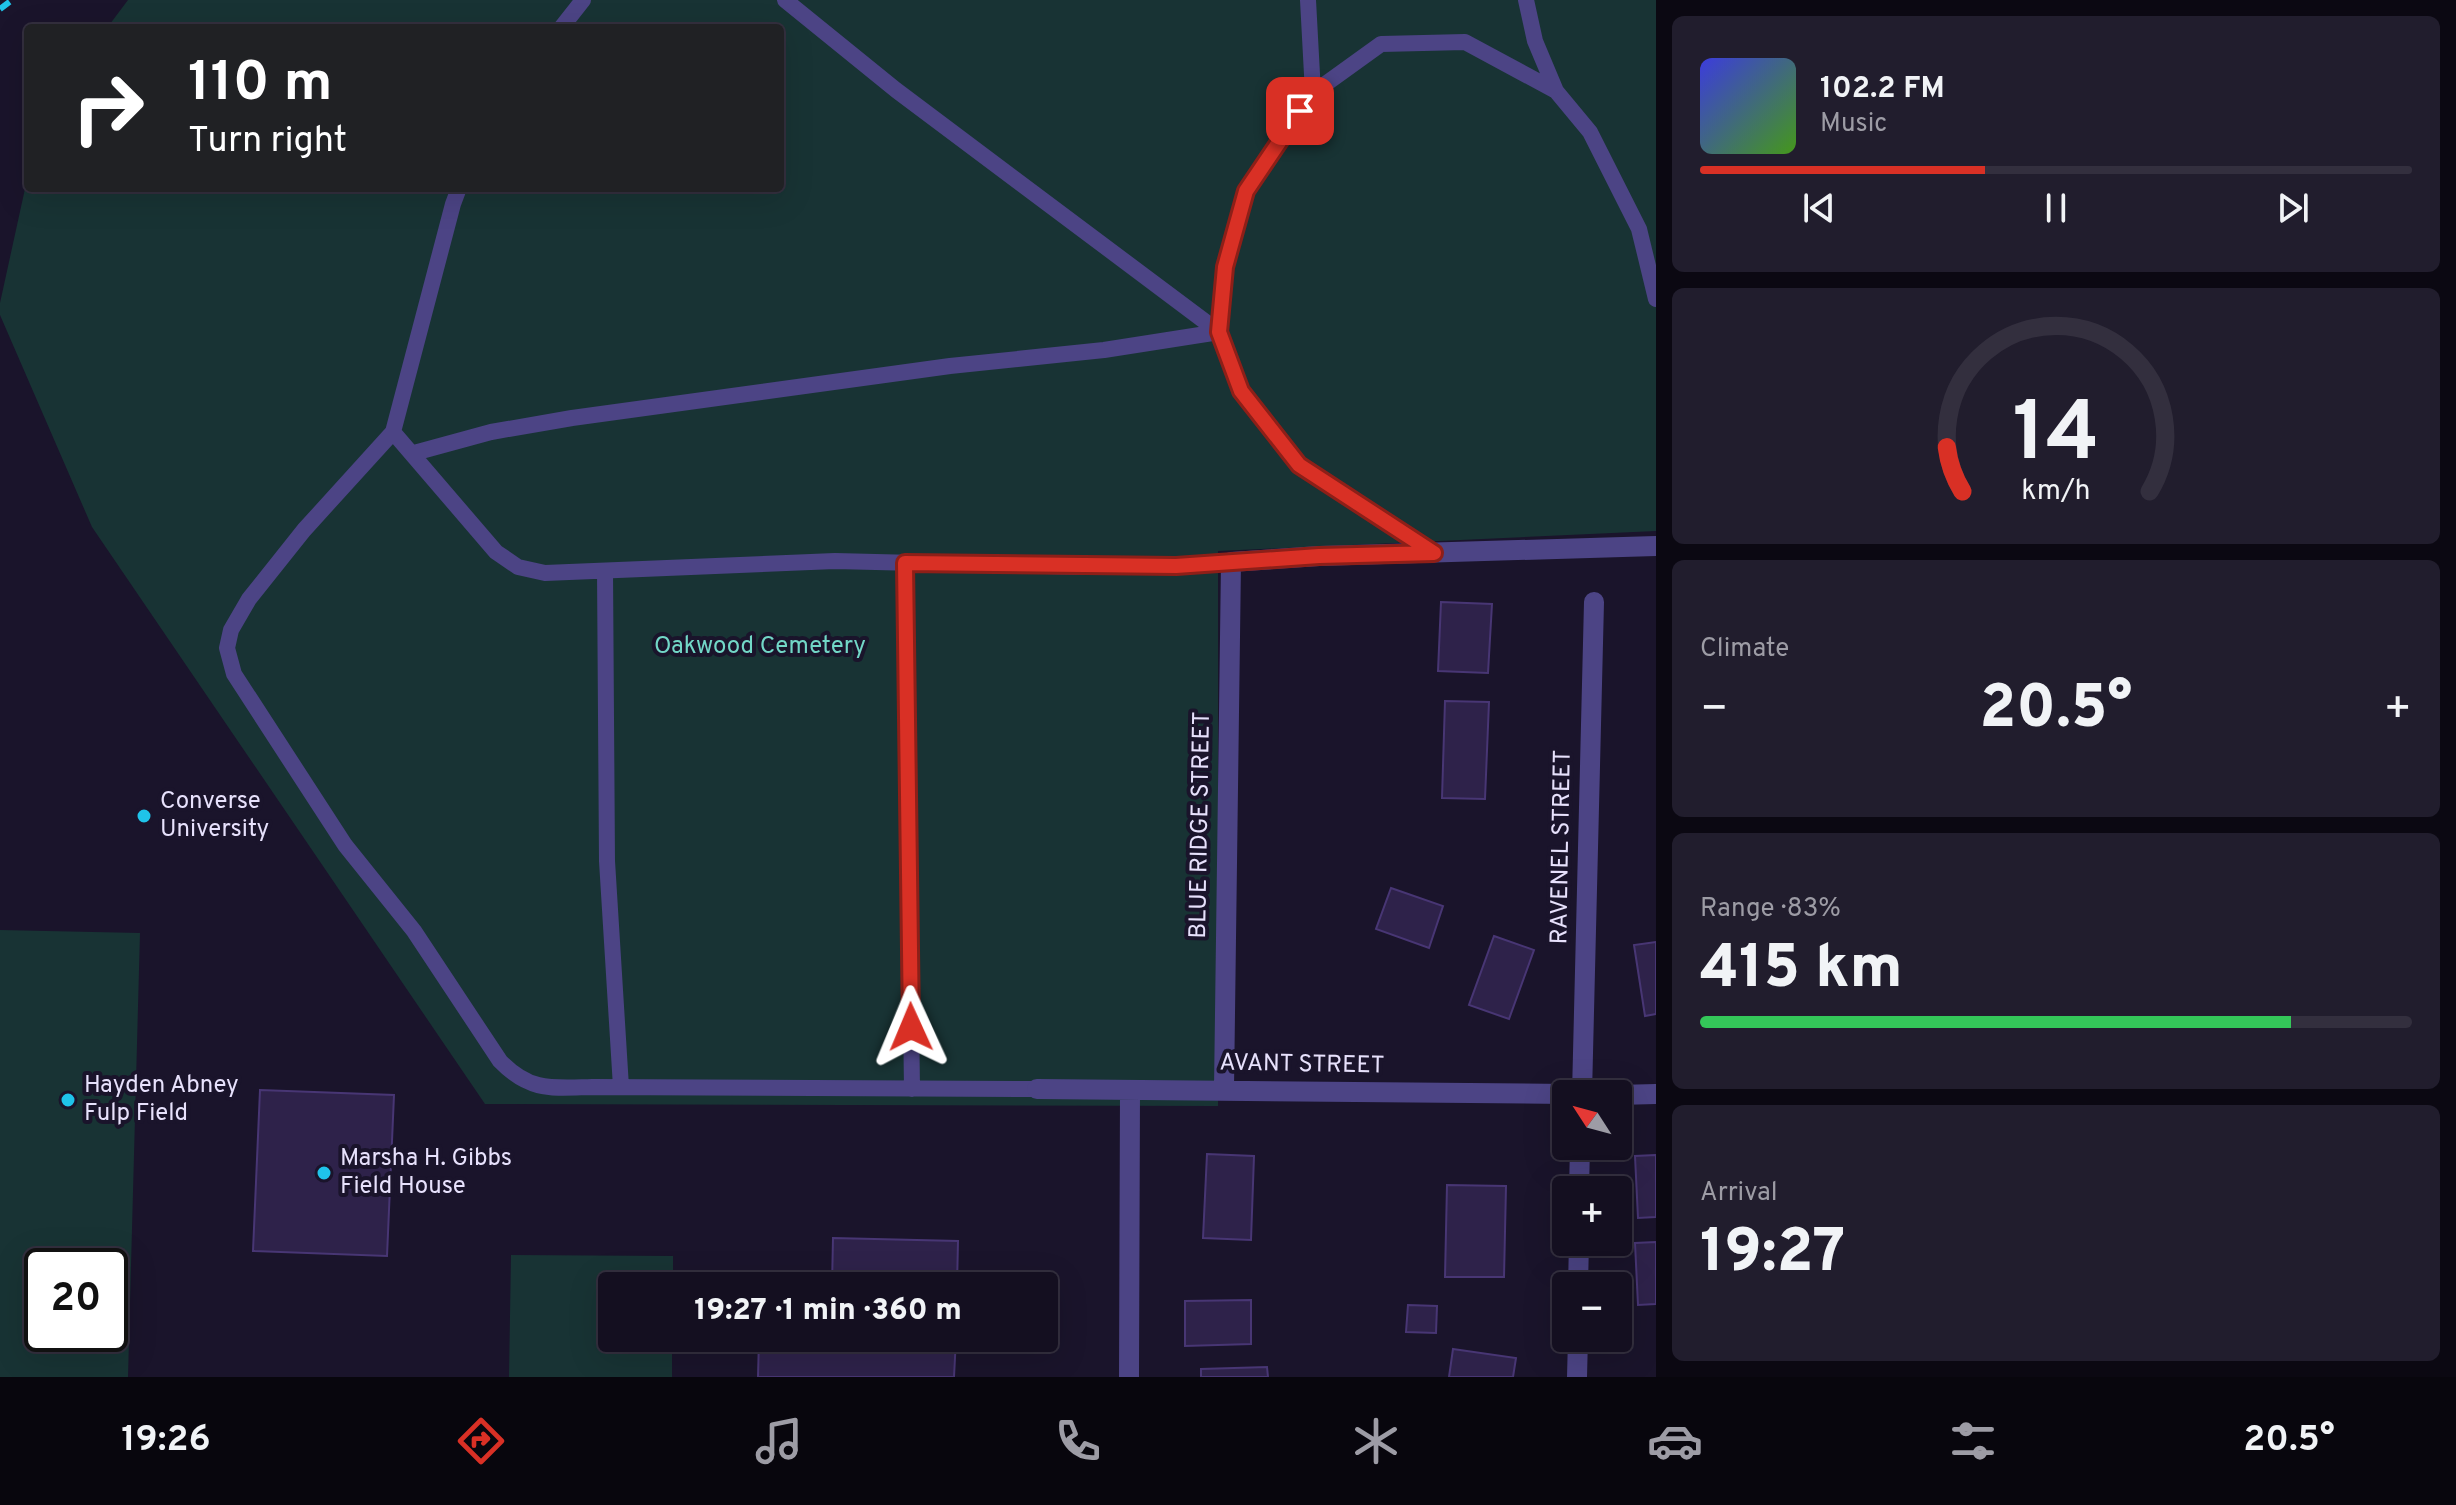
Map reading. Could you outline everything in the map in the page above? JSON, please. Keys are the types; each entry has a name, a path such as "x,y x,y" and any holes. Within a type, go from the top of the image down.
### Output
{"street":[{"path":"1231,562 1656,546"},
{"name":"BLUE RIDGE STREET","path":"1224,1089 1231,562"},
{"name":"RAVENEL STREET","path":"1582,1080 1594,602"},
{"name":"AVANT STREET","path":"1037,1089 1552,1094"},
{"path":"1129,1377 1130,1090"},
{"path":"1632,1095 1656,1094"},
{"path":"1577,1377 1578,1352"}],"lane":[{"path":"564,24 583,0"},
{"path":"785,0 896,90 1219,332"},
{"path":"1308,0 1313,93"},
{"path":"1526,0 1535,41 1556,91 1590,132 1639,229 1656,299"},
{"path":"1434,553 1299,465 1241,391 1219,332 1225,267 1246,191 1313,93 1381,44 1465,42 1556,91"},
{"path":"458,192 393,432 295,541 249,599 231,630 227,648 234,674 345,845 414,931 500,1061 513,1075 530,1084 549,1089 1037,1089"},
{"path":"414,453 491,432 572,418 950,366 1104,350 1219,332"},
{"path":"393,432 496,552 518,567 545,573 821,561 1100,567 1231,562"},
{"path":"905,563 912,1089"},
{"path":"605,571 607,861 621,1087"}],"green space":[{"name":"Oakwood Cemetery","path":"128,0 1656,0 1656,531 1218,551 1218,1106 485,1104 92,527 0,315 24,192 784,192 784,24 110,24"},
{"name":"Hayden Abney Fulp Field","path":"0,930 140,933 128,1377 0,1377"},
{"path":"511,1255 673,1256 673,1272 598,1272 598,1352 672,1352 672,1377 509,1377"}],"building":[{"path":"1441,602 1492,604 1488,673 1438,671"},
{"path":"1445,701 1489,702 1485,799 1442,798"},
{"path":"1391,888 1443,906 1429,948 1376,929"},
{"path":"1494,936 1534,950 1509,1019 1469,1005"},
{"path":"1656,942 1656,1014 1645,1016 1634,945"},
{"name":"Marsha H. Gibbs Field House","path":"260,1090 394,1095 387,1256 253,1251"},
{"path":"1207,1154 1254,1156 1251,1240 1203,1238"},
{"path":"1656,1155 1656,1217 1638,1218 1635,1156"},
{"path":"1447,1185 1506,1186 1504,1277 1445,1277"},
{"path":"833,1238 958,1241 957,1272 832,1272"},
{"path":"1656,1242 1656,1304 1638,1305 1635,1243"},
{"path":"1251,1300 1251,1344 1185,1346 1185,1301"},
{"path":"1408,1305 1437,1306 1436,1333 1406,1332"},
{"path":"1453,1349 1516,1358 1513,1377 1449,1377"},
{"path":"759,1352 955,1352 954,1377 758,1377"},
{"path":"1267,1367 1268,1377 1201,1377 1201,1369"}],"railway":[{"path":"0,9 12,0"}],"place":[{"name":"Converse University","path":"144,816"},
{"name":"Hayden Abney Fulp Field","path":"68,1100"},
{"name":"Marsha H. Gibbs Field House","path":"324,1173"}],"route":[{"path":"911,1027 905,563 1176,566 1319,556 1434,553 1299,465 1241,391 1219,332 1225,267 1246,191 1300,111"}]}
